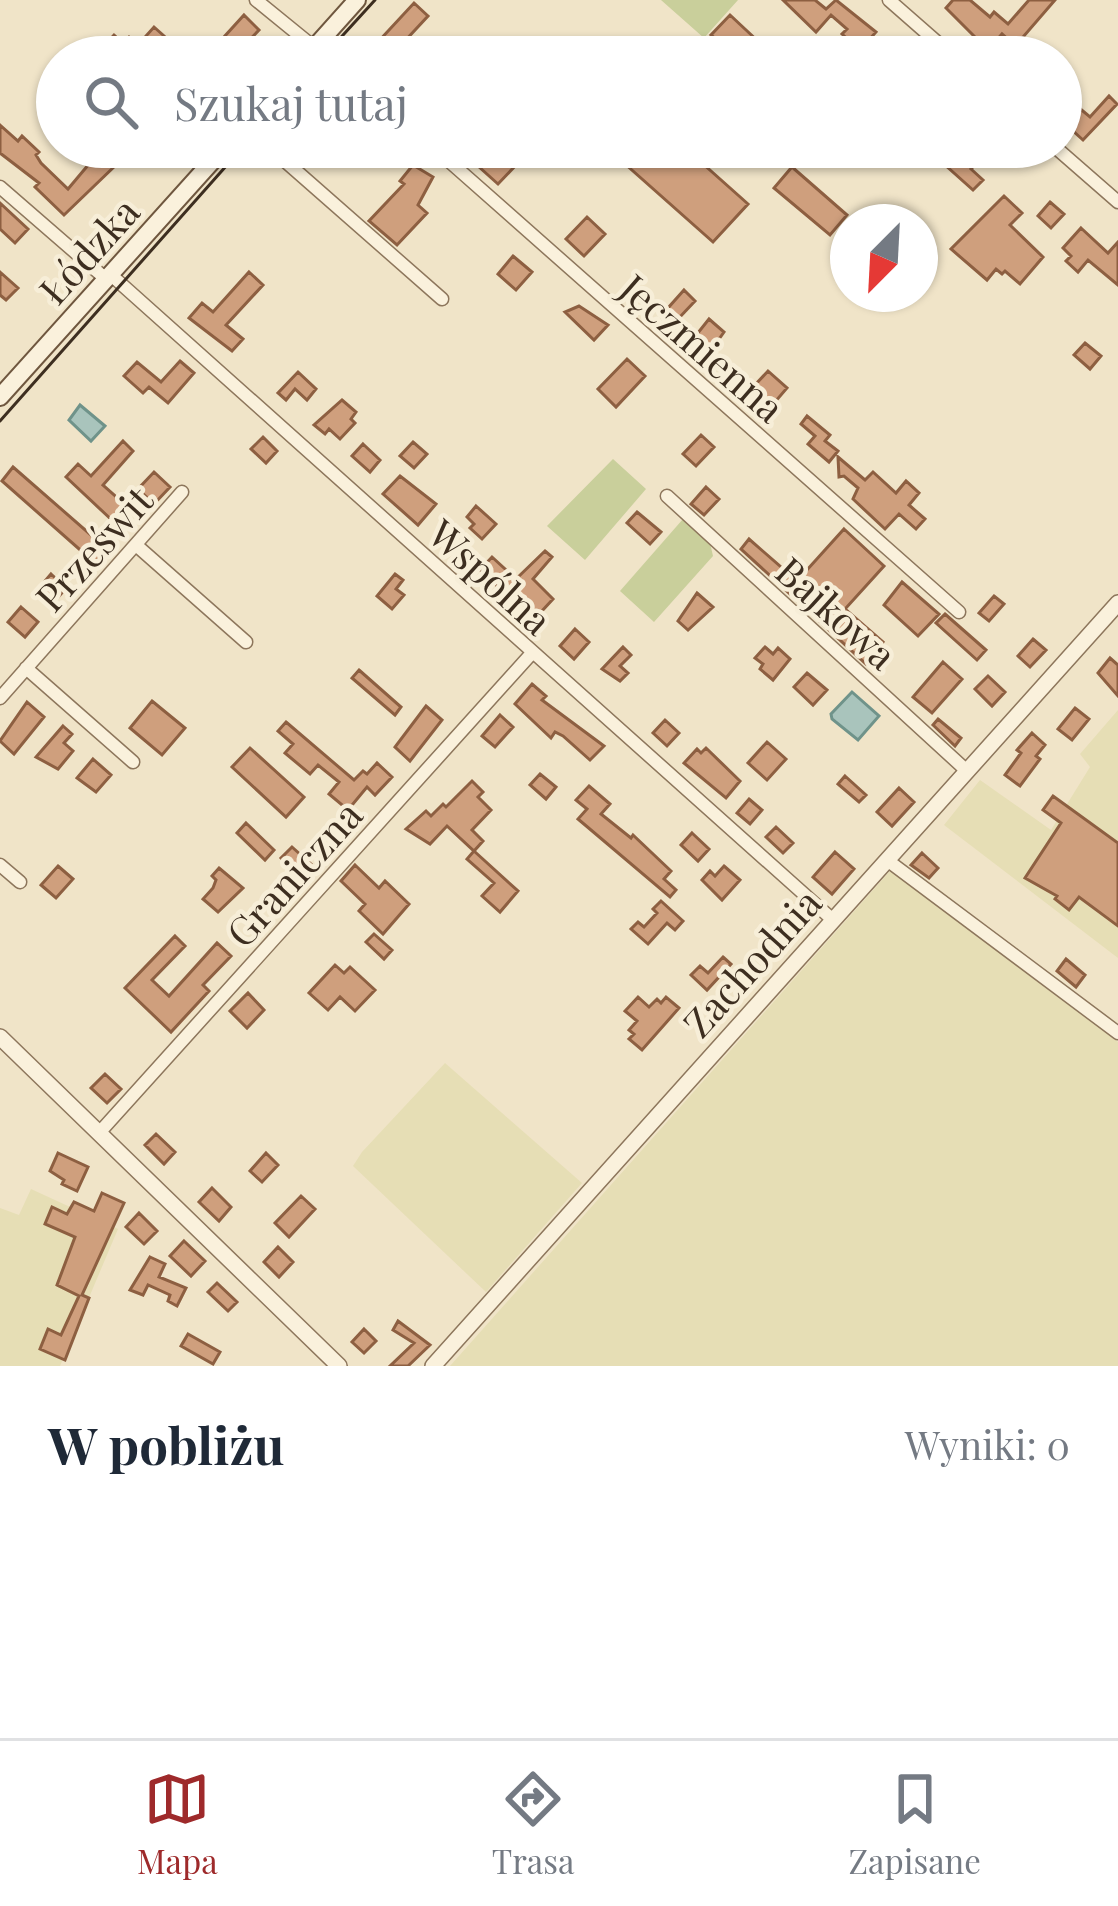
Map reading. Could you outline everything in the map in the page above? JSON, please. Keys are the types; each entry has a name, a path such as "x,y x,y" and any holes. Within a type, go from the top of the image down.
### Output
{"main road":[{"path":"329,36 357,0"},
{"name":"Łódzka","path":"0,397 206,168"}],"street":[{"path":"256,0 295,36"},
{"path":"889,0 929,36"},
{"path":"293,168 442,298"},
{"name":"Jęczmienna","path":"457,168 959,612"},
{"path":"1079,168 1118,202"},
{"name":"Wspólna","path":"0,187 108,276 833,920"},
{"name":"Prześwit","path":"0,698 182,493"},
{"name":"Bajkowa","path":"667,496 967,771"},
{"path":"136,545 246,642"},
{"name":"Zachodnia","path":"433,1366 1118,603"},
{"name":"Graniczna","path":"99,1133 532,653"},
{"path":"26,668 133,762"},
{"path":"887,860 1118,1034"},
{"path":"0,865 20,882"},
{"path":"0,1037 339,1366"}],"shaded area":[{"path":"1118,710 1118,958 944,825 980,780 1051,830 1090,767 1080,754"},
{"path":"890,871 1118,1042 1118,1366 450,1366"},
{"path":"445,1063 582,1183 486,1292 353,1166"},
{"path":"31,1189 118,1229 60,1366 0,1366 0,1208 19,1215"}],"green space":[{"path":"661,0 738,0 702,36"},
{"path":"613,459 646,489 585,560 547,526"},
{"path":"683,519 710,543 713,556 654,622 620,591"}],"water":[{"path":"80,405 105,426 91,441 69,420"},
{"path":"852,692 879,716 858,740 831,714"}],"building":[{"path":"783,0 815,0 826,9 836,0 876,32 844,36 847,29 831,15 816,32"},
{"path":"953,0 970,0 990,17 994,12 1008,24 1029,0 1055,0 1024,36 974,36 946,8"},
{"path":"414,3 428,16 409,36 383,36"},
{"path":"244,15 259,30 253,36 225,36"},
{"path":"730,15 752,36 712,36"},
{"path":"1109,96 1117,104 1083,140 1082,110 1090,117"},
{"path":"0,125 18,141 22,136 36,149 36,168 46,168 68,189 86,168 113,168 64,215 35,187 39,183 0,153"},
{"path":"411,168 433,177 418,205 427,213 397,245 369,221 404,184 400,181"},
{"path":"480,168 513,168 498,184"},
{"path":"630,168 708,168 748,204 713,242"},
{"path":"791,168 834,204 830,204 830,235 774,188"},
{"path":"948,168 972,168 983,180 973,190"},
{"path":"1004,196 1022,213 1010,225 1043,257 1020,284 996,269 987,280 951,249"},
{"path":"1050,202 1064,214 1051,228 1038,216"},
{"path":"0,203 28,229 15,243 0,229"},
{"path":"587,217 605,234 584,256 566,239"},
{"path":"1081,228 1108,253 1118,242 1118,285 1088,260 1078,272 1066,261 1071,256 1063,248"},
{"path":"513,256 532,272 516,290 498,274"},
{"path":"0,272 18,288 6,300 0,295"},
{"path":"249,272 263,285 226,325 243,339 232,351 189,318 202,303 213,312"},
{"path":"684,290 695,301 679,318 668,308"},
{"path":"579,306 608,325 594,340 565,312"},
{"path":"709,319 724,332 707,356 698,348 704,340 697,334"},
{"path":"1085,343 1101,356 1090,369 1074,355"},
{"path":"627,359 645,376 616,407 598,389"},
{"path":"180,361 194,373 168,403 149,387 143,393 124,376 137,362 161,382"},
{"path":"768,371 787,388 769,409 757,399 763,392 755,385"},
{"path":"298,372 316,389 307,400 295,389 286,400 278,393"},
{"path":"342,400 356,412 351,419 355,423 340,439 314,425"},
{"path":"807,416 830,435 825,441 838,451 829,462 808,444 815,436 801,424"},
{"path":"701,435 714,447 696,466 683,454"},
{"path":"263,437 277,451 266,463 251,449"},
{"path":"123,441 133,451 103,485 130,509 116,524 66,477 78,464 91,476"},
{"path":"413,442 427,454 414,468 400,456"},
{"path":"363,444 380,460 370,472 352,456"},
{"path":"838,457 865,480 873,472 896,493 906,481 919,493 909,505 925,519 916,529 899,514 885,529 853,499 858,488 839,477"},
{"path":"13,467 107,549 95,563 2,481"},
{"path":"154,472 170,487 154,504 138,489"},
{"path":"400,476 436,504 418,525 383,494"},
{"path":"706,487 719,499 704,515 691,504"},
{"path":"476,506 496,524 482,539 470,528 474,524 467,517"},
{"path":"637,512 661,532 650,544 627,523"},
{"path":"844,529 884,566 845,609 883,642 866,664 741,549 749,539 797,581"},
{"path":"545,551 552,557 533,579 553,599 528,626 516,614 521,609 480,570 492,557 516,579"},
{"path":"51,574 66,588 55,601 39,588"},
{"path":"395,574 403,580 396,589 404,595 392,609 377,596"},
{"path":"902,582 939,614 918,636 884,605"},
{"path":"697,593 713,607 688,630 678,621"},
{"path":"994,596 1004,604 989,621 979,613"},
{"path":"21,607 38,622 25,637 8,622"},
{"path":"945,614 986,650 977,660 936,623"},
{"path":"575,629 589,642 574,659 560,646"},
{"path":"1033,639 1046,650 1030,667 1018,656"},
{"path":"623,647 631,655 620,666 628,673 620,681 602,669"},
{"path":"765,647 773,654 778,648 790,659 773,680 755,658"},
{"path":"1110,658 1118,665 1118,696 1098,673"},
{"path":"943,662 962,679 932,713 913,697"},
{"path":"359,670 401,707 395,715 352,678"},
{"path":"807,673 827,690 813,705 794,687"},
{"path":"988,676 1005,692 992,706 975,689"},
{"path":"532,684 546,696 542,700 604,746 590,760 563,736 555,732 551,738 515,704"},
{"path":"152,701 185,728 162,755 130,728"},
{"path":"27,702 44,717 14,754 0,741"},
{"path":"426,706 442,720 410,761 395,747"},
{"path":"1075,708 1089,719 1072,740 1058,729"},
{"path":"500,715 513,727 495,747 482,736"},
{"path":"938,719 961,738 955,746 933,725"},
{"path":"665,720 679,733 667,746 653,733"},
{"path":"286,722 354,780 377,763 392,777 375,795 367,787 348,810 329,794 339,782 318,765 310,774 285,753 293,744 278,731"},
{"path":"63,726 72,734 64,743 73,751 58,769 36,757"},
{"path":"1032,733 1045,745 1020,786 1005,775"},
{"path":"767,742 786,759 767,780 748,763"},
{"path":"250,748 304,797 286,817 232,767"},
{"path":"706,748 740,781 726,798 684,763 697,749 701,753"},
{"path":"93,759 111,775 96,792 77,778"},
{"path":"540,774 556,787 546,799 530,785"},
{"path":"845,776 866,795 859,802 838,784"},
{"path":"472,781 483,792 478,797 491,810 472,830 483,841 474,851 447,826 430,844 406,829 426,811 431,816 443,804 446,807"},
{"path":"589,786 610,804 601,814 631,838 633,835 671,871 664,879 676,890 670,897 578,819 587,809 576,800"},
{"path":"899,788 914,802 892,826 877,812"},
{"path":"1053,796 1118,843 1118,926 1079,897 1069,910 1057,896 1025,878 1061,823 1043,810"},
{"path":"749,799 762,810 750,824 737,813"},
{"path":"246,823 274,850 265,860 237,833"},
{"path":"776,827 793,843 783,853 766,837"},
{"path":"692,833 709,849 698,861 681,845"},
{"path":"292,847 311,864 300,876 281,858"},
{"path":"474,851 518,891 500,912 482,896 494,883 467,859"},
{"path":"835,852 854,869 832,894 813,877"},
{"path":"922,853 938,868 929,878 911,865"},
{"path":"355,865 379,888 385,881 409,904 383,934 359,911 365,904 341,881"},
{"path":"58,866 73,879 56,898 41,885"},
{"path":"724,866 740,880 722,900 702,880 710,871 715,876"},
{"path":"219,868 243,888 218,912 203,899 213,888 216,880 212,876"},
{"path":"661,901 683,921 675,930 667,923 648,944 631,929 638,922 644,927"},
{"path":"374,934 392,950 384,959 366,942"},
{"path":"175,936 185,946 152,980 169,996 217,943 231,956 203,985 209,991 171,1032 125,988"},
{"path":"723,957 731,964 707,990 691,975 700,966 708,973"},
{"path":"1066,959 1085,975 1076,987 1057,971"},
{"path":"335,965 344,973 350,967 375,990 355,1011 340,997 328,1010 309,993"},
{"path":"248,993 264,1010 247,1028 230,1011"},
{"path":"638,997 649,1007 666,997 679,1008 642,1050 629,1039 634,1034 629,1030 637,1021 625,1011"},
{"path":"105,1074 121,1089 107,1103 91,1088"},
{"path":"156,1134 175,1152 164,1164 145,1145"},
{"path":"58,1153 88,1167 77,1191 50,1171"},
{"path":"266,1153 278,1165 262,1182 250,1171"},
{"path":"212,1188 231,1207 219,1221 199,1202"},
{"path":"102,1193 124,1203 82,1295 89,1298 65,1360 40,1349 48,1329 61,1335 79,1296 57,1285 75,1237 45,1224 52,1207 67,1214 74,1202 94,1211"},
{"path":"301,1196 315,1209 289,1237 275,1223"},
{"path":"139,1213 157,1231 144,1244 126,1227"},
{"path":"184,1241 205,1261 191,1276 170,1256"},
{"path":"278,1247 293,1262 279,1277 264,1262"},
{"path":"150,1257 165,1264 159,1277 186,1288 177,1306 168,1301 170,1295 148,1285 143,1295 130,1290"},
{"path":"217,1283 237,1302 228,1311 208,1292"},
{"path":"398,1321 430,1345 408,1366 390,1366 414,1343 393,1330"},
{"path":"364,1329 376,1341 364,1353 352,1342"},
{"path":"188,1334 220,1352 213,1364 181,1346"}],"tram line":[{"path":"342,36 375,0"},
{"path":"0,421 224,168"}]}
